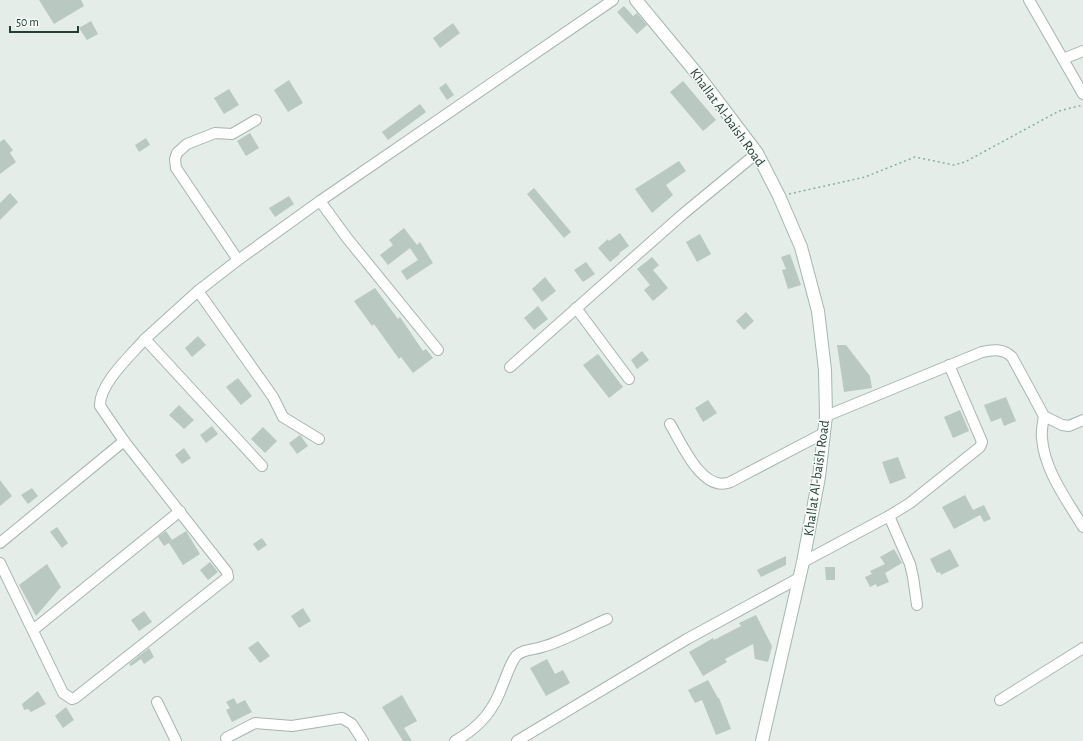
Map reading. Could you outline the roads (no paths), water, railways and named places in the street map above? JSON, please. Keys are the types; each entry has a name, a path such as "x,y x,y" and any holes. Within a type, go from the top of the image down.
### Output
{"street":[{"path":"0,564 63,693 72,699 225,579 228,575 227,572 101,410 99,403 112,376 145,339 198,291 238,260 320,201 613,0"},
{"name":"Khallat Al-baish Road","path":"636,0 698,75 757,153 779,196 801,247 818,311 825,370 826,416 819,477 803,562 762,741"},
{"path":"1029,0 1083,94"},
{"path":"1063,59 1083,51"},
{"path":"238,260 176,168 175,159 177,153 187,144 215,133 232,134 256,120"},
{"path":"510,367 683,214 757,153"},
{"path":"320,201 347,238 438,350"},
{"path":"198,291 273,397 283,417 319,439"},
{"path":"576,308 629,379"},
{"path":"145,339 262,466"},
{"path":"826,416 982,352 998,350 1007,352 1012,357 1044,416 1042,437 1046,456 1052,473 1083,527"},
{"path":"803,562 889,516 931,486 980,447 982,442 956,378 949,365"},
{"path":"1044,416 1062,425 1069,426 1083,420"},
{"path":"670,424 702,476 719,484 727,484 824,434"},
{"path":"0,543 124,441"},
{"path":"33,630 180,511"},
{"path":"889,516 910,564 917,605"},
{"path":"517,741 687,639 799,578"},
{"path":"455,741 468,734 485,719 497,701 510,667 517,655 523,651 543,647 607,619"},
{"path":"1000,700 1083,648"},
{"path":"157,702 176,741"},
{"path":"226,738 254,723 292,726 342,718 352,724 363,741"}]}
